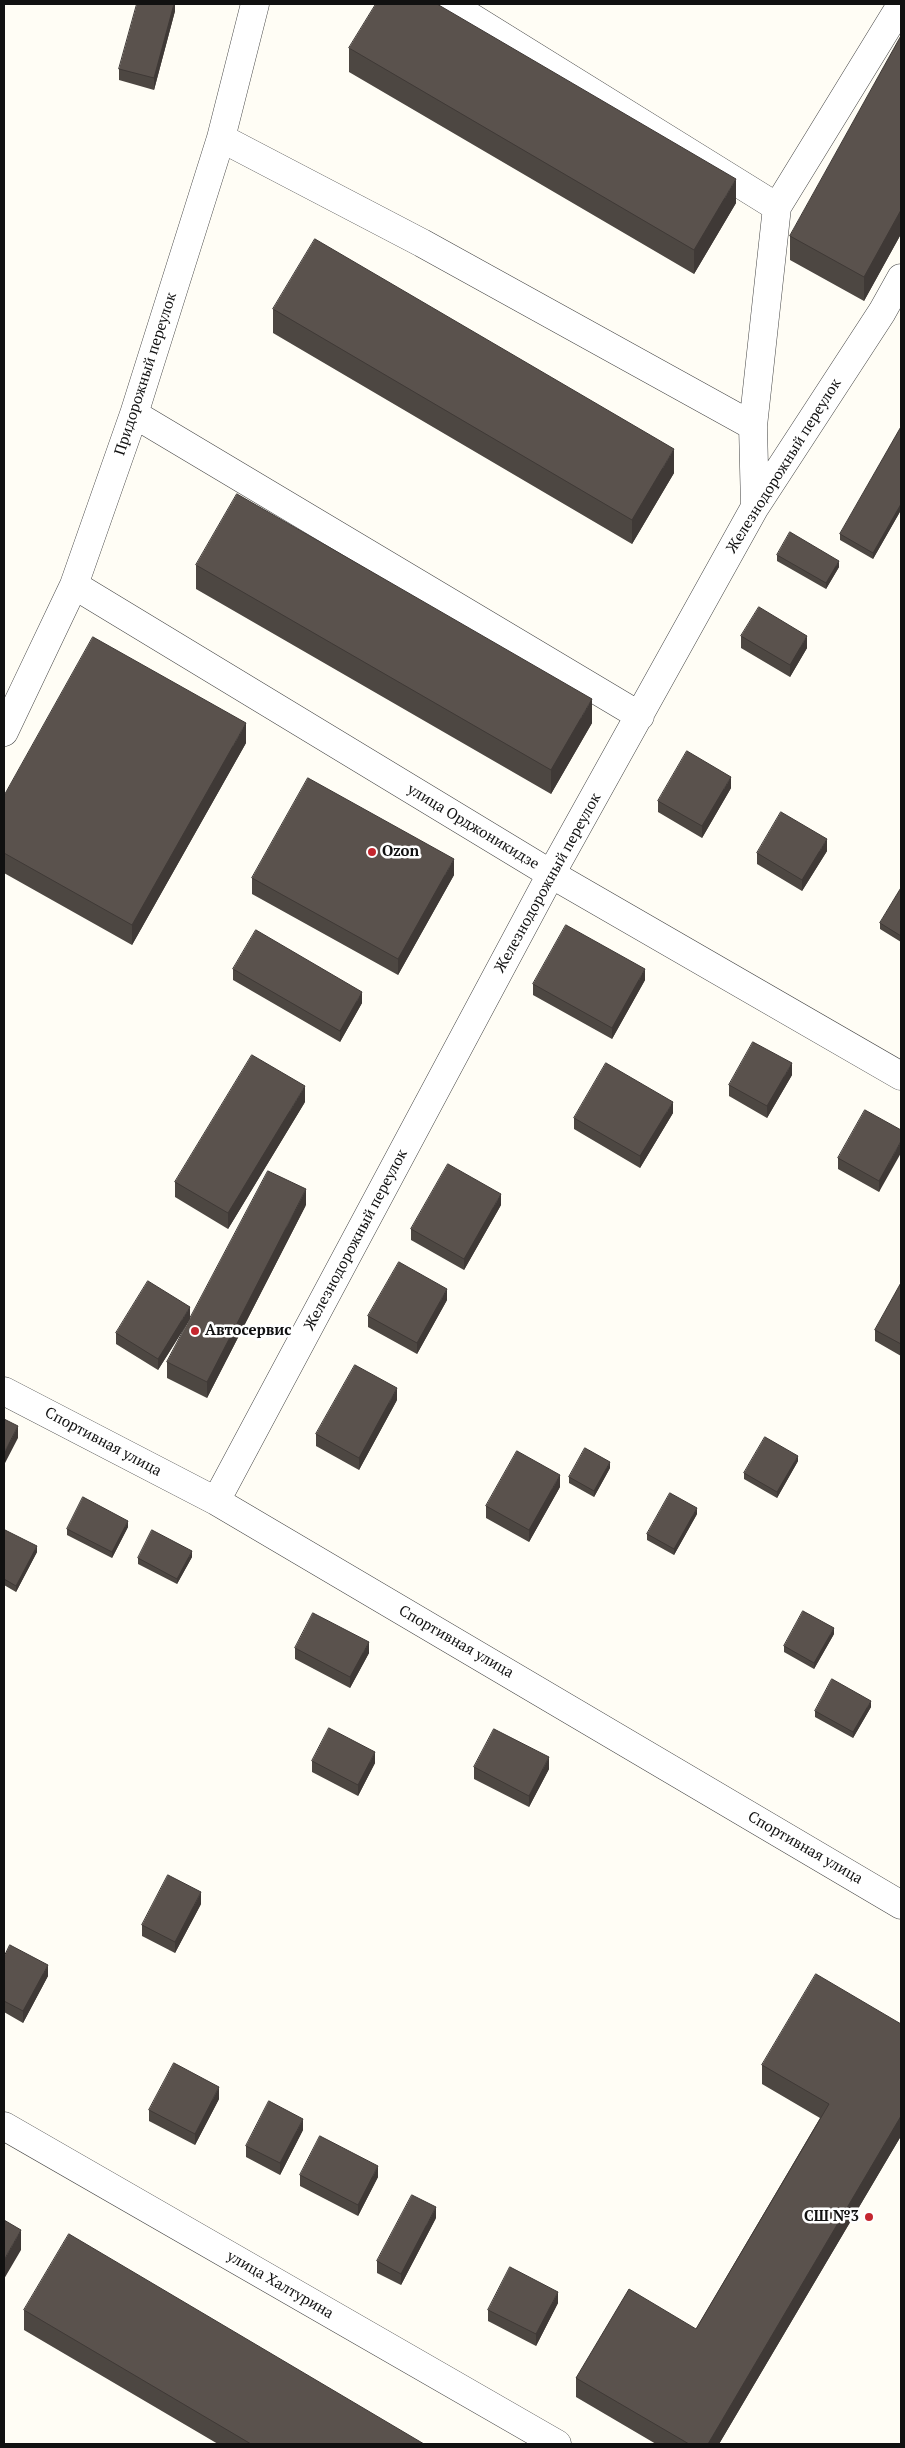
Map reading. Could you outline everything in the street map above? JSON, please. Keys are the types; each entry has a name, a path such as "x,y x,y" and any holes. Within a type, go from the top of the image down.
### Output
{"street":[{"name":"Придорожный переулок","path":"4,732 74,585 134,414 221,138 255,4"},
{"path":"450,4 777,207"},
{"path":"755,507 753,426 777,207 901,5"},
{"path":"221,138 422,243 753,426"},
{"name":"Железнодорожный переулок","path":"216,1501 551,874 755,507 891,317 901,278"},
{"path":"134,414 640,716"},
{"name":"улица Орджоникидзе","path":"74,585 551,874 901,1076"},
{"name":"Спортивная улица","path":"4,1390 216,1501 901,1904"},
{"name":"улица Халтурина","path":"4,2126 557,2444"}],"building":[{"path":"137,4 174,4 154,78 119,69"},
{"path":"376,4 437,4 736,179 694,250 349,48"},
{"path":"901,36 901,210 864,277 790,236"},
{"path":"315,239 674,449 632,520 273,309"},
{"path":"901,427 901,504 873,553 840,534"},
{"path":"237,494 592,699 551,770 196,565"},
{"path":"790,532 839,561 826,583 777,555"},
{"path":"759,607 807,636 790,665 741,636"},
{"path":"93,637 246,723 132,925 4,853 4,796"},
{"path":"687,751 731,777 702,826 658,801"},
{"path":"308,778 454,859 398,959 252,878"},
{"path":"781,812 827,839 802,880 757,853"},
{"path":"901,888 901,936 880,923"},
{"path":"566,925 645,969 612,1028 533,984"},
{"path":"256,930 362,992 340,1031 233,969"},
{"path":"753,1042 792,1063 767,1106 729,1085"},
{"path":"252,1055 305,1086 228,1213 175,1182"},
{"path":"606,1063 673,1102 640,1156 574,1118"},
{"path":"865,1110 901,1130 901,1141 879,1181 838,1158"},
{"path":"448,1164 501,1194 464,1259 411,1229"},
{"path":"268,1171 306,1189 207,1382 167,1362"},
{"path":"399,1262 447,1289 417,1343 368,1316"},
{"path":"148,1281 190,1307 158,1359 116,1333"},
{"path":"901,1283 901,1344 875,1330"},
{"path":"355,1365 397,1388 359,1458 316,1434"},
{"path":"4,1419 18,1426 4,1453"},
{"path":"765,1437 798,1456 777,1492 744,1473"},
{"path":"585,1448 610,1462 594,1491 569,1477"},
{"path":"517,1451 560,1475 529,1530 486,1506"},
{"path":"670,1493 697,1508 674,1549 647,1534"},
{"path":"83,1497 128,1521 112,1552 67,1529"},
{"path":"5,1530 37,1546 16,1586 4,1579"},
{"path":"152,1530 192,1551 177,1579 138,1558"},
{"path":"803,1611 834,1628 814,1663 784,1646"},
{"path":"313,1613 369,1642 350,1677 295,1648"},
{"path":"832,1679 871,1701 853,1732 815,1711"},
{"path":"329,1728 375,1752 358,1785 312,1761"},
{"path":"494,1729 549,1757 529,1796 474,1767"},
{"path":"168,1875 201,1892 175,1942 142,1925"},
{"path":"10,1945 48,1965 23,2011 4,2001 4,1957"},
{"path":"816,1974 901,2024 901,2116 708,2444 689,2444 576,2378 629,2289 696,2329 829,2104 762,2065"},
{"path":"174,2063 219,2087 195,2134 149,2110"},
{"path":"269,2101 303,2119 280,2163 246,2146"},
{"path":"320,2136 378,2166 358,2205 300,2175"},
{"path":"412,2195 436,2207 401,2274 377,2261"},
{"path":"4,2220 21,2230 4,2260"},
{"path":"69,2234 424,2444 251,2444 24,2310"},
{"path":"510,2267 558,2292 536,2334 488,2310"}],"place":[{"name":"Ozon","path":"372,852"},
{"name":"Автосервис","path":"195,1331"},
{"name":"СШ №3","path":"869,2217"}]}
